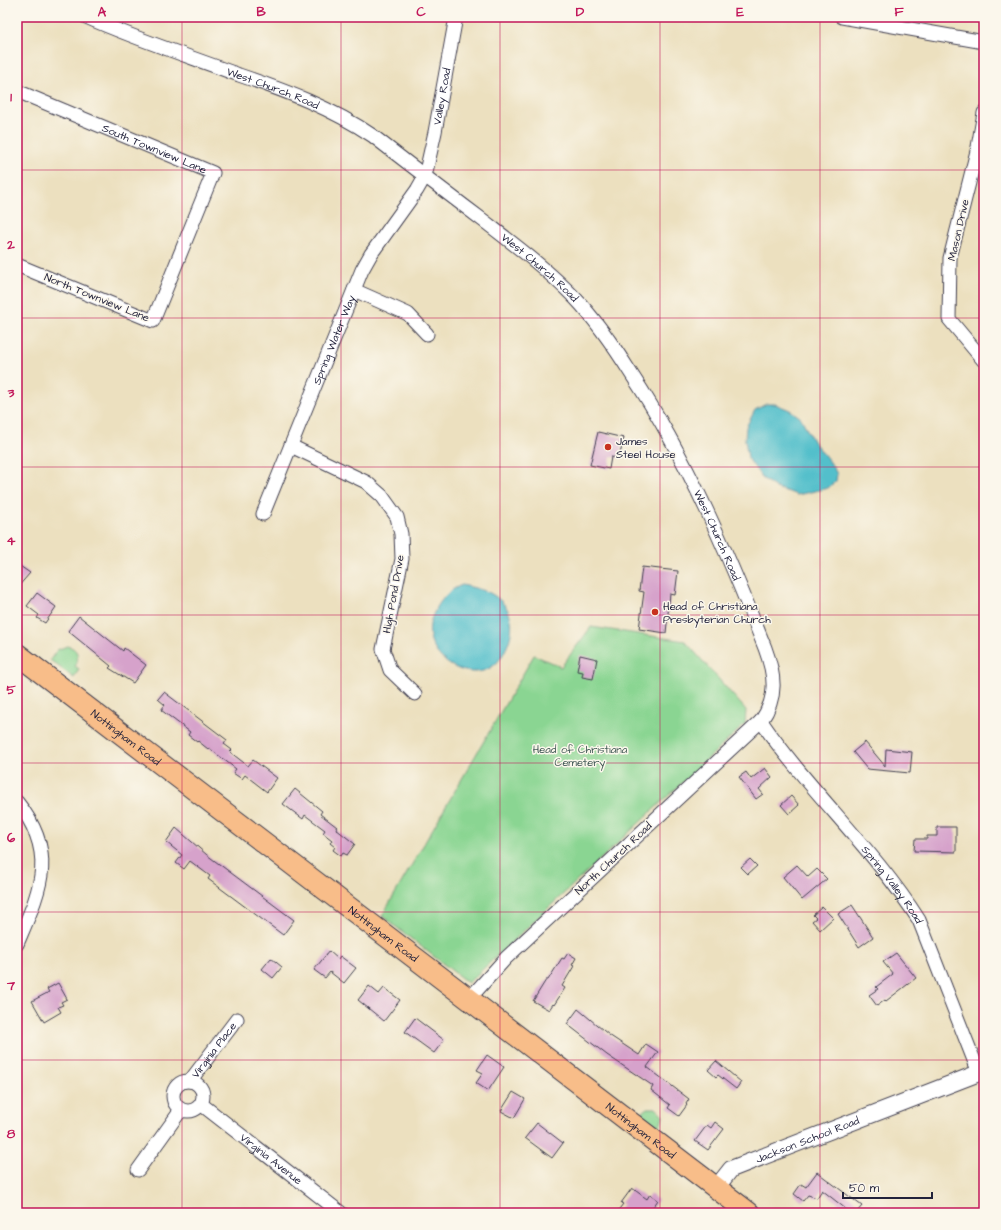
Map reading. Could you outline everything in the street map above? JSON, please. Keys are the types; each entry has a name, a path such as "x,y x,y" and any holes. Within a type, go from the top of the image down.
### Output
{"main road":[{"name":"Nottingham Road","path":"17,654 716,1188 740,1210"}],"street":[{"name":"West Church Road","path":"86,17 147,42 269,85 325,108 362,128 522,250 566,288 597,323 651,403 701,498 750,610 771,664 774,681 773,694 767,713 761,722"},
{"name":"Valley Road","path":"425,176 435,132 456,17"},
{"path":"842,17 984,42"},
{"name":"South Townview Lane","path":"17,91 213,173 180,252"},
{"name":"Mason Drive","path":"984,113 978,147 950,258 949,319 984,361"},
{"name":"Spring Water Way","path":"263,514 354,290 371,254 417,190 425,176"},
{"name":"North Townview Lane","path":"17,265 153,321 180,252"},
{"path":"354,290 408,314 428,334"},
{"name":"High Pond Drive","path":"291,446 366,482 382,496 396,517 401,534 402,558 383,649 390,670 415,694"},
{"name":"North Church Road","path":"469,999 515,949 761,722"},
{"name":"Spring Valley Road","path":"761,722 776,743 861,841 907,901 919,920 982,1072"},
{"path":"17,802 35,831 42,855 42,869 37,896 17,944"},
{"name":"Virginia Place","path":"190,1081 237,1019"},
{"name":"Jackson School Road","path":"716,1188 731,1169 982,1072"},
{"path":"190,1081 195,1082 202,1089 203,1100 201,1104 194,1110 181,1110 174,1102 174,1092 180,1084 190,1081"},
{"name":"Virginia Avenue","path":"201,1104 341,1213"},
{"path":"138,1170 181,1110"}],"green space":[{"name":"Head of Christiana Cemetery","path":"591,627 685,641 746,710 745,724 468,983 382,916 534,655 561,667"},
{"path":"67,646 74,649 78,656 75,666 79,669 74,678 50,660 57,650"},
{"path":"647,1108 656,1108 663,1115 661,1123 655,1130 637,1116"}],"water":[{"path":"766,404 775,404 790,410 801,418 813,441 830,462 837,474 836,481 828,488 797,495 776,488 762,478 748,458 745,440 746,427 755,410"},
{"path":"462,585 488,592 497,598 509,612 511,620 512,629 510,638 502,656 491,667 478,672 463,671 450,664 438,654 431,641 430,626 436,609 447,594 453,589"}],"building":[{"name":"James Steel House","path":"598,432 624,438 619,458 611,457 609,469 590,465"},
{"path":"17,564 30,573 17,588"},
{"name":"Head of Christiana Presbyterian Church","path":"642,567 678,571 675,595 670,594 666,633 639,629 644,592 639,591"},
{"path":"37,593 56,607 45,623 37,618 39,615 27,606"},
{"path":"79,616 123,651 124,648 146,665 133,683 109,668 111,666 68,631"},
{"path":"580,655 597,659 593,679 582,677 583,672 577,671"},
{"path":"164,692 227,740 224,744 232,750 230,752 248,766 253,760 277,778 267,792 245,775 242,779 233,773 236,769 209,748 208,749 188,735 190,732 161,710 165,705 158,699"},
{"path":"865,742 885,766 886,749 912,752 910,773 867,769 853,752"},
{"path":"765,768 772,777 759,789 763,794 756,799 739,777 746,772 751,779"},
{"path":"295,789 322,811 320,814 355,844 347,855 343,853 341,856 333,850 335,847 330,843 332,840 323,833 325,830 305,815 303,819 283,804"},
{"path":"791,796 799,805 789,814 781,805"},
{"path":"937,827 956,827 956,852 914,851 915,839 927,839 927,836 937,836"},
{"path":"176,828 207,855 294,920 283,935 208,879 210,876 190,861 184,869 176,863 182,855 166,842"},
{"path":"750,859 757,866 748,874 741,867"},
{"path":"797,865 808,877 817,869 827,879 802,900 783,877"},
{"path":"852,905 873,937 859,947 838,914"},
{"path":"822,907 833,918 820,930 812,921 816,918 813,915"},
{"path":"329,951 338,959 340,956 356,968 344,983 330,972 325,978 314,970"},
{"path":"568,953 576,958 572,965 574,966 562,986 565,988 549,1010 533,1001 562,958 564,959"},
{"path":"896,953 916,978 877,1006 869,995 878,989 876,987 893,974 883,962"},
{"path":"271,958 282,967 273,978 262,969"},
{"path":"58,983 67,999 61,1002 63,1005 58,1007 61,1012 44,1022 32,1001 49,992 47,989"},
{"path":"369,986 379,994 384,988 400,1000 384,1021 358,1000"},
{"path":"578,1009 609,1035 639,1055 646,1044 658,1052 647,1067 689,1099 686,1104 687,1105 679,1116 668,1108 670,1105 651,1090 653,1086 607,1055 567,1024"},
{"path":"415,1018 444,1040 434,1053 405,1032"},
{"path":"487,1055 504,1067 488,1091 476,1083 483,1073 477,1070"},
{"path":"716,1061 741,1082 736,1089 718,1075 716,1077 708,1070"},
{"path":"513,1092 525,1099 514,1118 501,1111"},
{"path":"715,1122 724,1129 708,1150 695,1141 707,1125 711,1128"},
{"path":"537,1123 563,1143 552,1158 525,1138"},
{"path":"817,1172 862,1206 856,1213 851,1213 822,1190 817,1198 808,1195 803,1201 794,1194 801,1184 806,1187"},
{"path":"632,1188 647,1199 650,1194 658,1200 649,1213 616,1213"}],"place":[{"name":"James Steel House","path":"608,447"},
{"name":"Head of Christiana Presbyterian Church","path":"655,612"}]}
